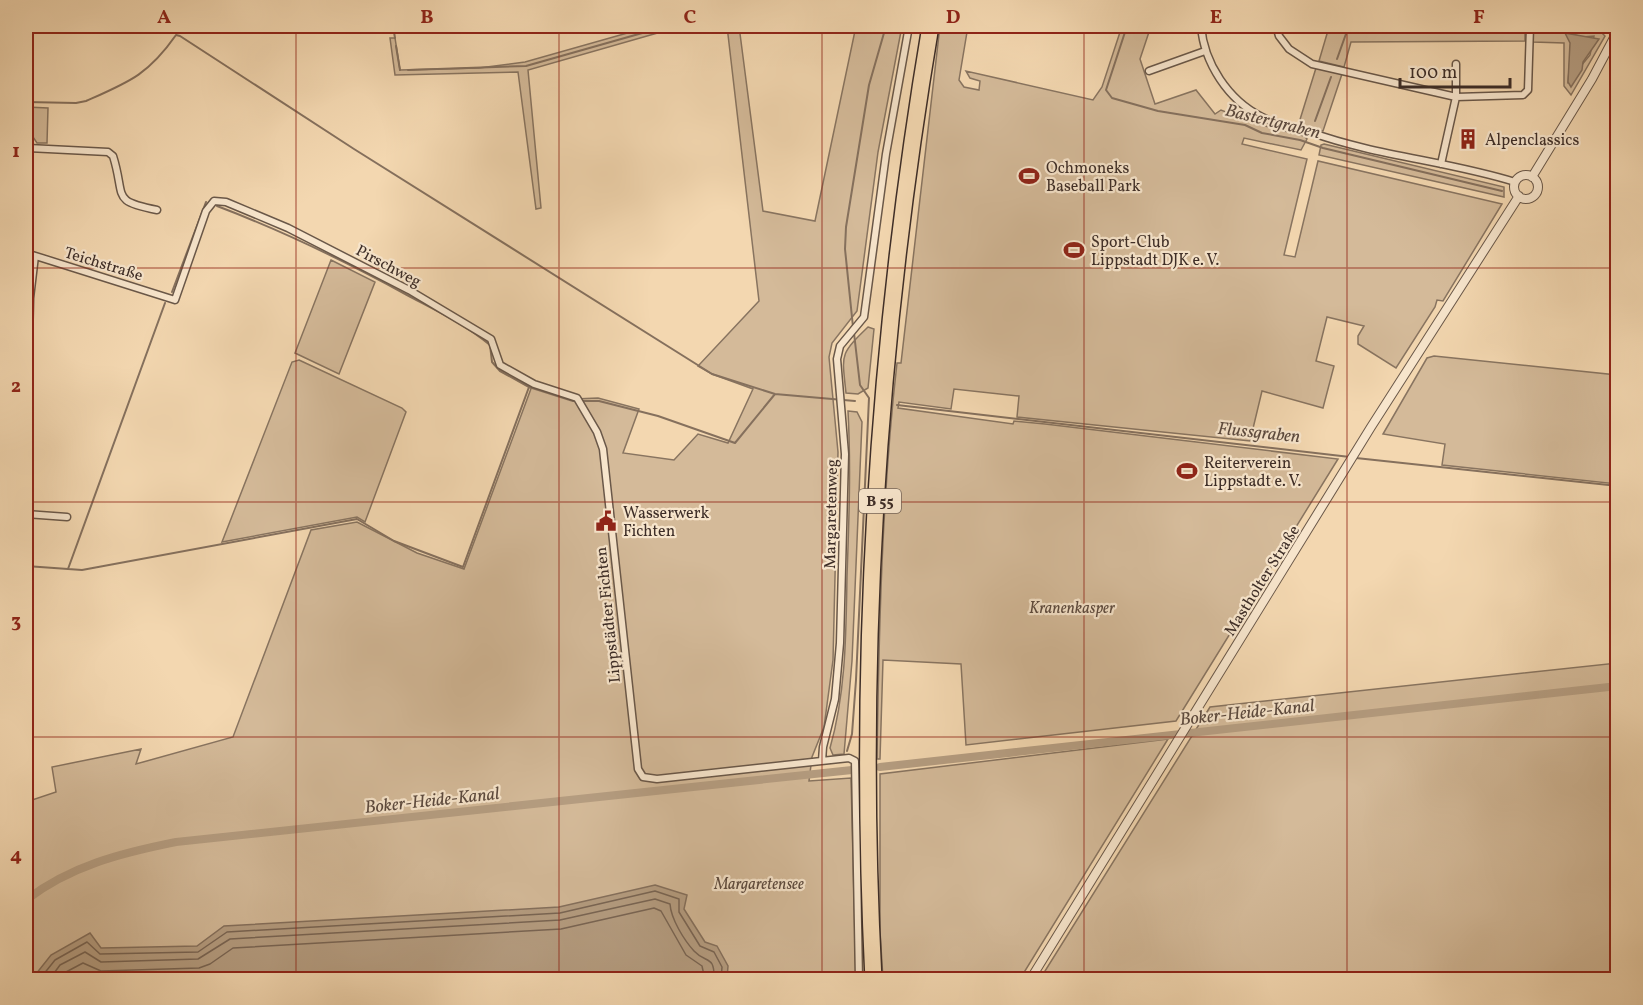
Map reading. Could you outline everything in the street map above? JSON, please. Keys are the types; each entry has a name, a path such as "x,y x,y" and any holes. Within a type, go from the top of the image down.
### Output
{"main road":[{"name":"B 55","path":"870,980 864,776 868,569 888,309 901,195 927,26"},
{"name":"B 55","path":"877,980 872,787 877,558 894,321 907,206 934,26"}],"street":[{"name":"Margaretenweg","path":"822,761 823,747 836,699 840,643 845,454 837,359 840,346 864,317 886,154 909,26"},
{"path":"1201,26 1205,51 1216,73 1234,97 1262,118 1316,136 1515,182"},
{"path":"1276,26 1279,36 1289,49 1312,64 1456,97 1523,95 1528,90 1530,26"},
{"path":"1532,177 1592,79 1617,30"},
{"path":"1149,71 1205,51"},
{"path":"1441,164 1456,97 1456,64"},
{"path":"26,140 27,150 108,152 113,156 123,199 129,204 157,210"},
{"path":"1522,176 1532,177 1537,186 1535,193 1530,198 1519,196 1514,190 1515,182 1522,176"},
{"name":"Mastholter Straße","path":"1030,980 1356,451 1519,196"},
{"name":"Pirschweg","path":"175,300 206,211 214,201 226,202 288,228 409,290 490,339 500,365 534,384 577,398 597,432 603,449"},
{"name":"Teichstraße","path":"26,253 175,300"},
{"path":"26,471 30,298 35,256"},
{"name":"Lippstädter Fichten","path":"603,449 637,764 643,777 657,779 822,761"},
{"path":"26,514 67,517"},
{"path":"822,761 849,758 855,761 857,766 859,980"}],"green space":[{"path":"652,26 682,26 528,70 541,208 536,209 518,72 395,75 390,38 395,38 400,70 479,68 525,62"},
{"path":"727,26 739,26 763,211 815,221 856,26 902,26 878,152 857,311 832,343 829,357 838,452 833,660 824,727 812,757 809,781 851,778 856,979 26,979 26,802 56,792 52,767 141,749 136,764 233,737 311,530 357,522 417,553 464,569 532,386 574,399 598,398 639,409 623,453 674,460 698,434 728,443 753,389 712,374 698,366 759,301"},
{"name":"Kranenkasper","path":"940,26 968,26 959,80 964,87 979,90 980,81 970,78 966,71 1093,100 1102,87 1122,26 1151,26 1140,59 1155,104 1196,90 1215,114 1221,110 1257,124 1304,136 1307,139 1301,150 1244,138 1242,144 1307,159 1284,255 1295,257 1318,161 1502,204 1443,301 1437,300 1435,307 1396,368 1358,344 1358,336 1364,326 1327,317 1316,361 1334,366 1323,408 1262,391 1250,441 1017,417 1019,396 954,389 951,409 899,402 898,408 1013,424 1014,421 1045,424 1338,459 1176,721 966,745 961,664 883,660 880,759 877,759 882,561 892,412 897,363 901,363"},
{"path":"1324,26 1525,29 1525,41 1351,42 1344,67 1319,61 1329,27"},
{"path":"1533,32 1602,33 1605,36 1571,95 1564,86 1564,43 1533,42","holes":["1572,34 1582,37 1594,36 1590,55 1568,82"]},
{"path":"1316,68 1342,74 1323,131 1298,126"},
{"path":"26,107 48,108 47,143 37,143 29,131 26,131"},
{"path":"1321,145 1504,187 1504,197 1319,155"},
{"path":"331,260 375,282 339,374 295,353"},
{"path":"868,327 874,329 868,388 858,394 846,393 844,362 847,350"},
{"path":"1434,356 1617,375 1617,484 1442,465 1445,444 1383,434 1427,358"},
{"path":"299,360 402,408 406,412 365,522 357,517 222,542 292,362"},
{"path":"848,411 857,412 862,422 852,661 844,754 833,755 830,748 839,706 845,641 849,494"},
{"path":"1617,663 1617,979 1040,979 1210,707"},
{"path":"1168,739 1020,979 883,979 880,931 880,774"}],"water":[{"path":"1565,33 1599,39 1583,62 1582,70 1571,87 1568,82 1570,43"},
{"name":"Margaretensee","path":"655,885 687,895 684,909 705,942 717,946 728,966 727,979 32,979 51,955 90,933 101,948 197,946 224,926 559,907"}],"waterway":[{"path":"393,26 395,38"},
{"path":"408,70 526,66 667,26"},
{"path":"853,327 845,249 846,227 869,85 886,26"},
{"name":"Bastertgraben","path":"1127,26 1106,90 1112,98 1158,111 1245,125 1262,133 1300,140 1323,148 1502,191"},
{"path":"1337,59 1347,31 1518,33"},
{"path":"1540,33 1565,33"},
{"path":"26,102 76,103 86,101 137,76 156,60 176,35 180,36 354,149 712,374 775,394 855,401"},
{"path":"396,46 400,70"},
{"path":"1315,121 1331,77"},
{"path":"172,292 206,202"},
{"path":"217,206 313,247 450,318 490,345 492,362 500,371 529,387 573,401 599,401 658,416 735,443 775,394"},
{"path":"68,569 165,303"},
{"path":"847,751 852,734 856,680 869,398 860,385 854,333"},
{"path":"26,566 82,570 357,519 394,541 463,567 529,387"},
{"name":"Flussgraben","path":"897,405 1350,457"},
{"name":"Flussgraben","path":"1356,458 1618,486"},
{"name":"Boker-Heide-Kanal","path":"880,767 1618,686"},
{"name":"Boker-Heide-Kanal","path":"26,900 60,878 97,862 176,842 852,770"}],"place":[{"name":"Alpenclassics","path":"1468,139"},
{"name":"Ochmoneks Baseball Park","path":"1029,176"},
{"name":"Sport-Club Lippstadt DJK e. V.","path":"1074,250"},
{"name":"Reiterverein Lippstadt e. V.","path":"1187,471"},
{"name":"Wasserwerk Fichten","path":"606,521"}]}
